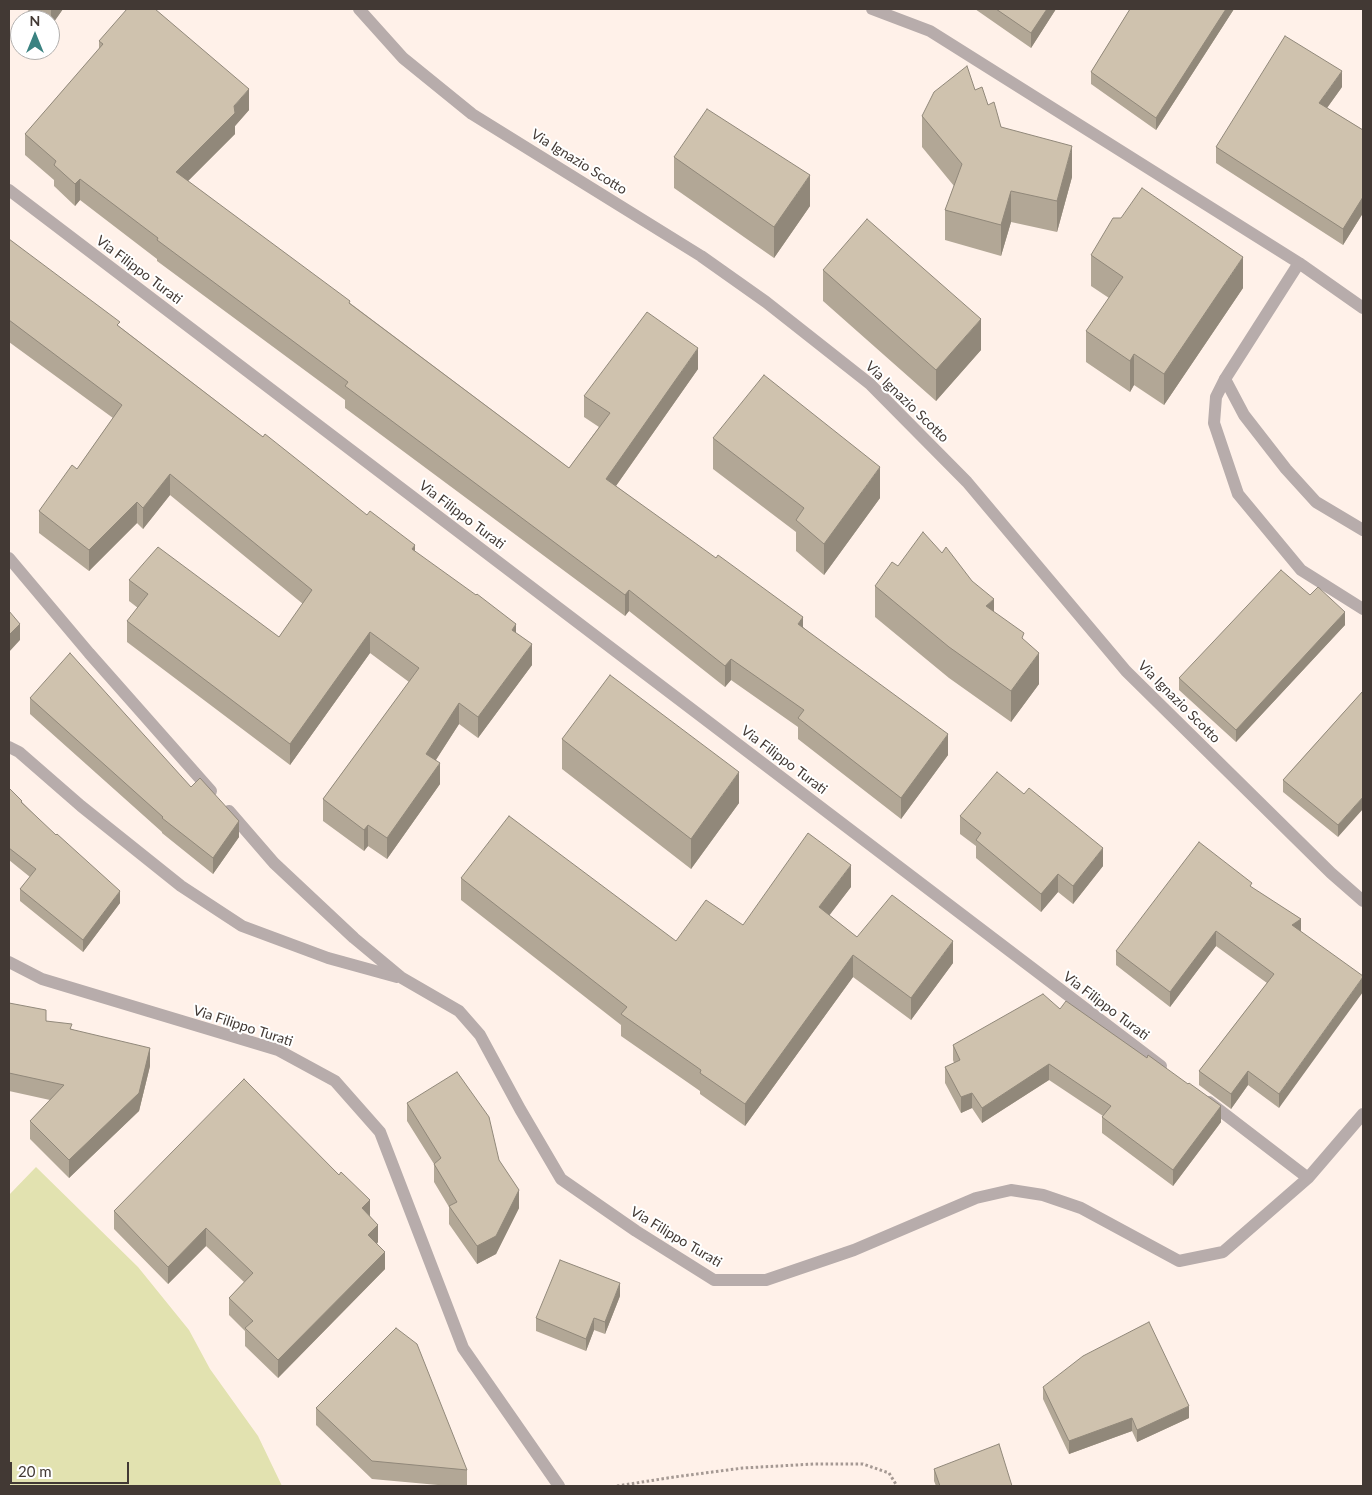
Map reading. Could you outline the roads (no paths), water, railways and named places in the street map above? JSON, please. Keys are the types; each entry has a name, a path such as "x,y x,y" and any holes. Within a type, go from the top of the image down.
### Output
{"street":[{"name":"Via Ignazio Scotto","path":"359,9 403,58 472,114 701,256 766,302 870,384 967,482 1126,671 1324,866 1363,901"},
{"path":"872,9 930,31 1299,263 1363,308"},
{"name":"Via Filippo Turati","path":"9,190 1174,1076"},
{"path":"1299,263 1224,378 1216,397 1214,423 1238,494 1301,570 1363,609"},
{"path":"1224,378 1244,415 1286,469 1316,502 1363,530"},
{"name":"Via Filippo Turati","path":"9,558 95,660 274,863 354,938 402,978 459,1011 480,1035 520,1110 561,1179 636,1231 714,1280 766,1280 854,1250 976,1198 1011,1190 1043,1195 1081,1208 1179,1262 1223,1252 1308,1178"},
{"name":"Via Filippo Turati","path":"9,747 19,752 81,806 181,886 242,926 328,958 402,978"},
{"name":"Via Filippo Turati","path":"9,962 42,979 278,1050 335,1080 380,1132 463,1348 559,1486"},
{"path":"1197,1094 1308,1178 1363,1114"}]}
